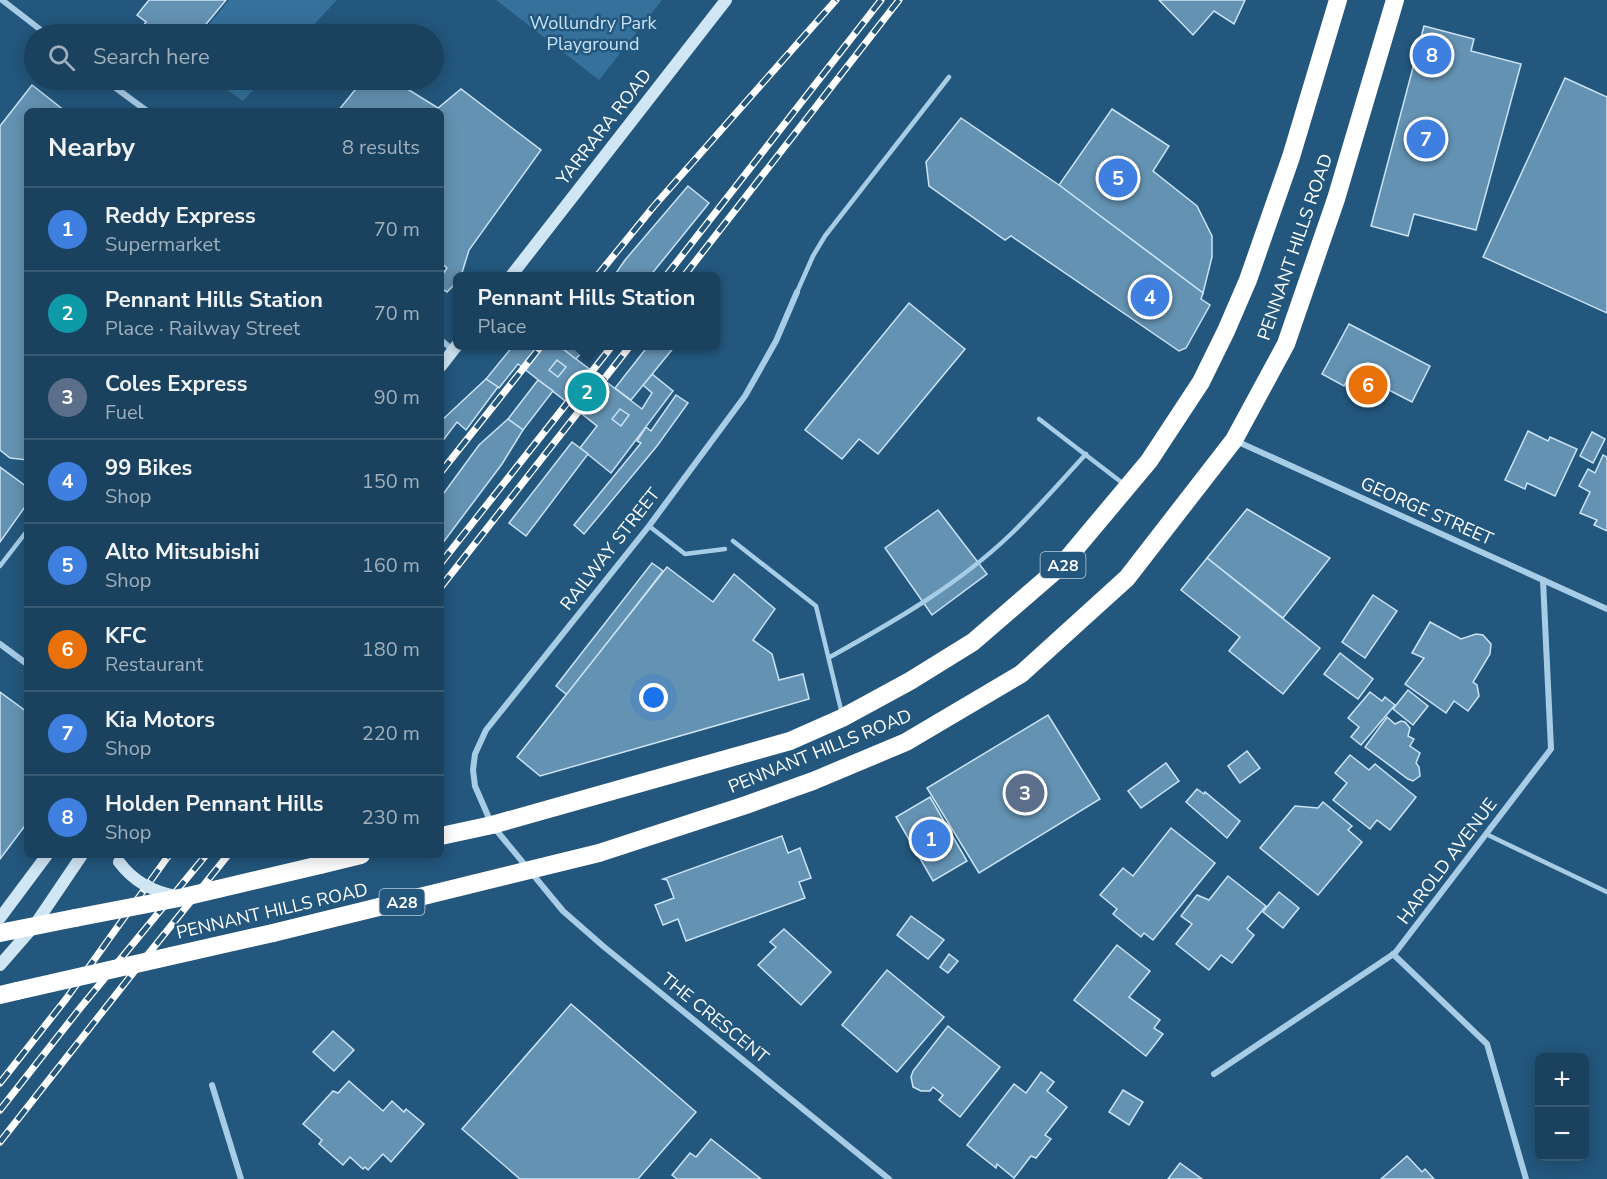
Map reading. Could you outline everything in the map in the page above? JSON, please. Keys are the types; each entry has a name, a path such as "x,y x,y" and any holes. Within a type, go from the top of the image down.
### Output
{"highway":[{"name":"PENNANT HILLS ROAD","path":"444,835 492,825 790,741 842,718 910,681 973,642 1061,566 1149,461 1201,381 1248,280 1291,157 1338,0"},
{"name":"PENNANT HILLS ROAD","path":"8,993 273,933 599,853 813,781 906,742 1021,674 1127,578 1234,440 1286,344 1336,199 1395,0"},
{"name":"PENNANT HILLS ROAD","path":"0,933 184,897 349,858"}],"main road":[{"name":"YARRARA ROAD","path":"514,272 726,0"},
{"path":"444,362 454,350"},
{"path":"0,918 45,858"},
{"path":"0,965 34,926 80,858"},
{"path":"118,859 127,873 142,885 163,893 184,897"}],"street":[{"path":"2,0 33,24"},
{"path":"119,90 143,108"},
{"name":"RAILWAY STREET","path":"530,871 492,825 475,786 472,770 475,754 486,730 648,526 745,396 776,341 797,292"},
{"name":"GEORGE STREET","path":"1234,440 1607,609"},
{"name":"HAROLD AVENUE","path":"1214,1074 1393,954 1551,749 1543,580"},
{"path":"0,644 24,662"},
{"name":"THE CRESCENT","path":"530,871 563,911 603,946 889,1179"},
{"path":"1393,954 1487,1044 1526,1179"},
{"path":"212,1085 241,1179"}],"lane":[{"path":"797,292 825,236 950,77"},
{"path":"1039,419 1127,487"},
{"path":"830,657 919,606 981,559 1010,534 1086,454"},
{"path":"648,526 685,554 725,549"},
{"path":"0,566 24,535"},
{"path":"733,541 816,606 830,657 842,718"},
{"path":"1486,834 1607,892"}],"green space":[{"path":"229,0 337,0 314,24 209,24"},
{"name":"Wollundry Park Playground","path":"496,0 662,0 599,80"},
{"path":"227,90 253,90 243,101"}],"building":[{"path":"149,0 226,0 206,24 144,24 146,22 137,15"},
{"path":"1159,0 1245,0 1234,24 1214,11 1193,35"},
{"path":"1424,26 1474,39 1471,51 1521,64 1476,230 1414,214 1408,236 1371,226"},
{"path":"1565,78 1607,97 1607,313 1483,257"},
{"path":"461,89 541,150 469,250 462,272 453,272 453,286 447,292 444,290 444,272 447,268 444,266 444,108 438,108"},
{"path":"28,90 38,90 61,108 24,108 24,460 10,458 0,450 0,126"},
{"path":"355,90 409,90 438,108 340,108"},
{"path":"1112,109 1169,146 1153,171 1197,206 1212,236 1212,257 1203,293 1059,185"},
{"path":"961,118 1059,185 1203,293 1201,299 1210,305 1186,348 1179,351 1011,236 1005,240 929,186 926,162"},
{"path":"688,186 709,203 653,272 617,272"},
{"path":"909,303 965,349 878,454 859,439 842,459 805,430"},
{"path":"1349,324 1430,366 1412,402 1352,371 1344,386 1322,374"},
{"path":"510,350 564,350 642,409 652,393 643,385 652,374 673,391 611,473 580,448 597,426 518,364 499,388 486,379"},
{"path":"565,350 584,350 576,359"},
{"path":"645,350 672,350 631,400 615,388"},
{"path":"557,360 566,367 558,377 549,370"},
{"path":"486,379 498,387 466,430 457,422 444,439 444,418"},
{"path":"538,380 553,391 523,430 508,419"},
{"path":"676,395 688,403 657,446 584,534 574,525 641,443 637,441 646,427 651,431"},
{"path":"620,409 629,415 621,426 612,419"},
{"path":"508,419 523,430 502,464 444,541 444,493 479,445"},
{"path":"1528,431 1548,441 1550,437 1577,449 1555,496 1527,483 1525,489 1505,480"},
{"path":"1592,432 1605,439 1593,463 1580,456"},
{"path":"572,442 588,454 526,536 509,523"},
{"path":"1603,455 1607,457 1607,531 1594,525 1597,520 1580,513 1590,492 1579,486 1588,469 1595,473"},
{"path":"0,467 24,485 24,508 0,542"},
{"path":"1247,509 1330,558 1283,618 1207,558"},
{"path":"938,510 987,574 932,615 885,548"},
{"path":"1207,558 1320,648 1283,694 1229,651 1240,637 1181,590"},
{"path":"652,563 663,571 567,695 556,686"},
{"path":"667,567 713,602 734,574 775,609 753,640 772,654 779,680 803,674 809,699 540,776 517,757"},
{"path":"1373,595 1397,611 1365,658 1342,642"},
{"path":"1430,622 1461,639 1476,634 1483,635 1491,644 1490,654 1473,682 1477,685 1479,696 1468,711 1454,701 1446,713 1405,684 1424,658 1412,653"},
{"path":"1340,653 1373,679 1358,699 1324,674"},
{"path":"1408,690 1428,706 1413,725 1393,709"},
{"path":"0,692 24,710 24,827 0,859"},
{"path":"1370,692 1382,701 1385,697 1395,705 1361,745 1351,737 1359,727 1348,718"},
{"path":"1048,715 1100,799 979,873 927,788"},
{"path":"1387,717 1395,724 1405,722 1410,728 1408,736 1414,739 1410,746 1420,753 1416,763 1420,776 1413,781 1365,747"},
{"path":"1247,751 1260,768 1240,783 1228,766"},
{"path":"1350,755 1369,770 1375,764 1416,797 1390,830 1377,820 1370,829 1333,800 1347,783 1335,773"},
{"path":"1166,763 1179,781 1141,808 1128,791"},
{"path":"1197,789 1204,794 1205,792 1240,821 1227,838 1186,802"},
{"path":"930,797 967,861 933,881 896,817"},
{"path":"1323,802 1352,826 1348,830 1362,842 1318,895 1260,848 1295,806 1318,808"},
{"path":"1171,828 1215,863 1153,940 1144,933 1141,937 1113,914 1117,909 1100,895 1123,868 1133,876"},
{"path":"782,836 788,853 800,848 811,878 799,882 805,898 686,941 678,919 663,925 655,905 674,898 667,880 663,879"},
{"path":"1228,876 1266,906 1247,929 1254,935 1232,963 1221,955 1209,970 1176,944 1192,924 1181,916 1197,895 1209,900"},
{"path":"1279,892 1299,908 1283,928 1263,912"},
{"path":"911,916 944,940 928,959 897,935"},
{"path":"784,929 831,972 801,1005 758,965 776,947 770,942"},
{"path":"1117,945 1150,971 1129,997 1160,1020 1154,1028 1163,1034 1146,1056 1074,1000"},
{"path":"949,954 958,961 948,973 940,967"},
{"path":"887,970 944,1017 897,1072 842,1025"},
{"path":"571,1004 696,1112 638,1179 520,1179 462,1129"},
{"path":"948,1026 1000,1067 960,1117 939,1100 943,1095 933,1087 930,1091 921,1091 913,1087 911,1077 913,1071"},
{"path":"333,1031 354,1050 334,1071 313,1052"},
{"path":"1041,1072 1054,1082 1047,1091 1067,1107 1045,1135 1051,1139 1036,1158 1031,1156 1014,1178 997,1164 996,1168 967,1145 1014,1084 1026,1093"},
{"path":"349,1081 383,1111 392,1101 404,1112 406,1109 424,1124 391,1162 383,1154 368,1170 365,1167 363,1169 350,1157 343,1165 319,1144 322,1140 303,1124 333,1091 338,1093"},
{"path":"1123,1090 1143,1102 1129,1125 1109,1112"},
{"path":"711,1139 761,1179 677,1179 672,1175 690,1153 696,1157"},
{"path":"1407,1156 1422,1172 1425,1169 1434,1179 1381,1179"},
{"path":"1180,1163 1202,1179 1168,1179"}],"railway":[{"path":"600,272 654,206 836,0"},
{"path":"669,272 881,0"},
{"path":"687,272 899,0"},
{"path":"444,468 538,350"},
{"path":"444,559 609,350"},
{"path":"444,583 627,350"},
{"path":"0,1083 66,999 167,858"},
{"path":"0,1110 204,858"},
{"path":"0,1142 226,858"}],"place":[{"name":"Holden Pennant Hills","path":"1432,55"},
{"name":"Kia Motors","path":"1426,139"},
{"name":"Alto Mitsubishi","path":"1118,178"},
{"name":"99 Bikes","path":"1150,297"},
{"name":"KFC","path":"1368,385"},
{"name":"Pennant Hills Station","path":"587,392"},
{"name":"Coles Express","path":"1025,793"},
{"name":"Reddy Express","path":"931,839"}]}
